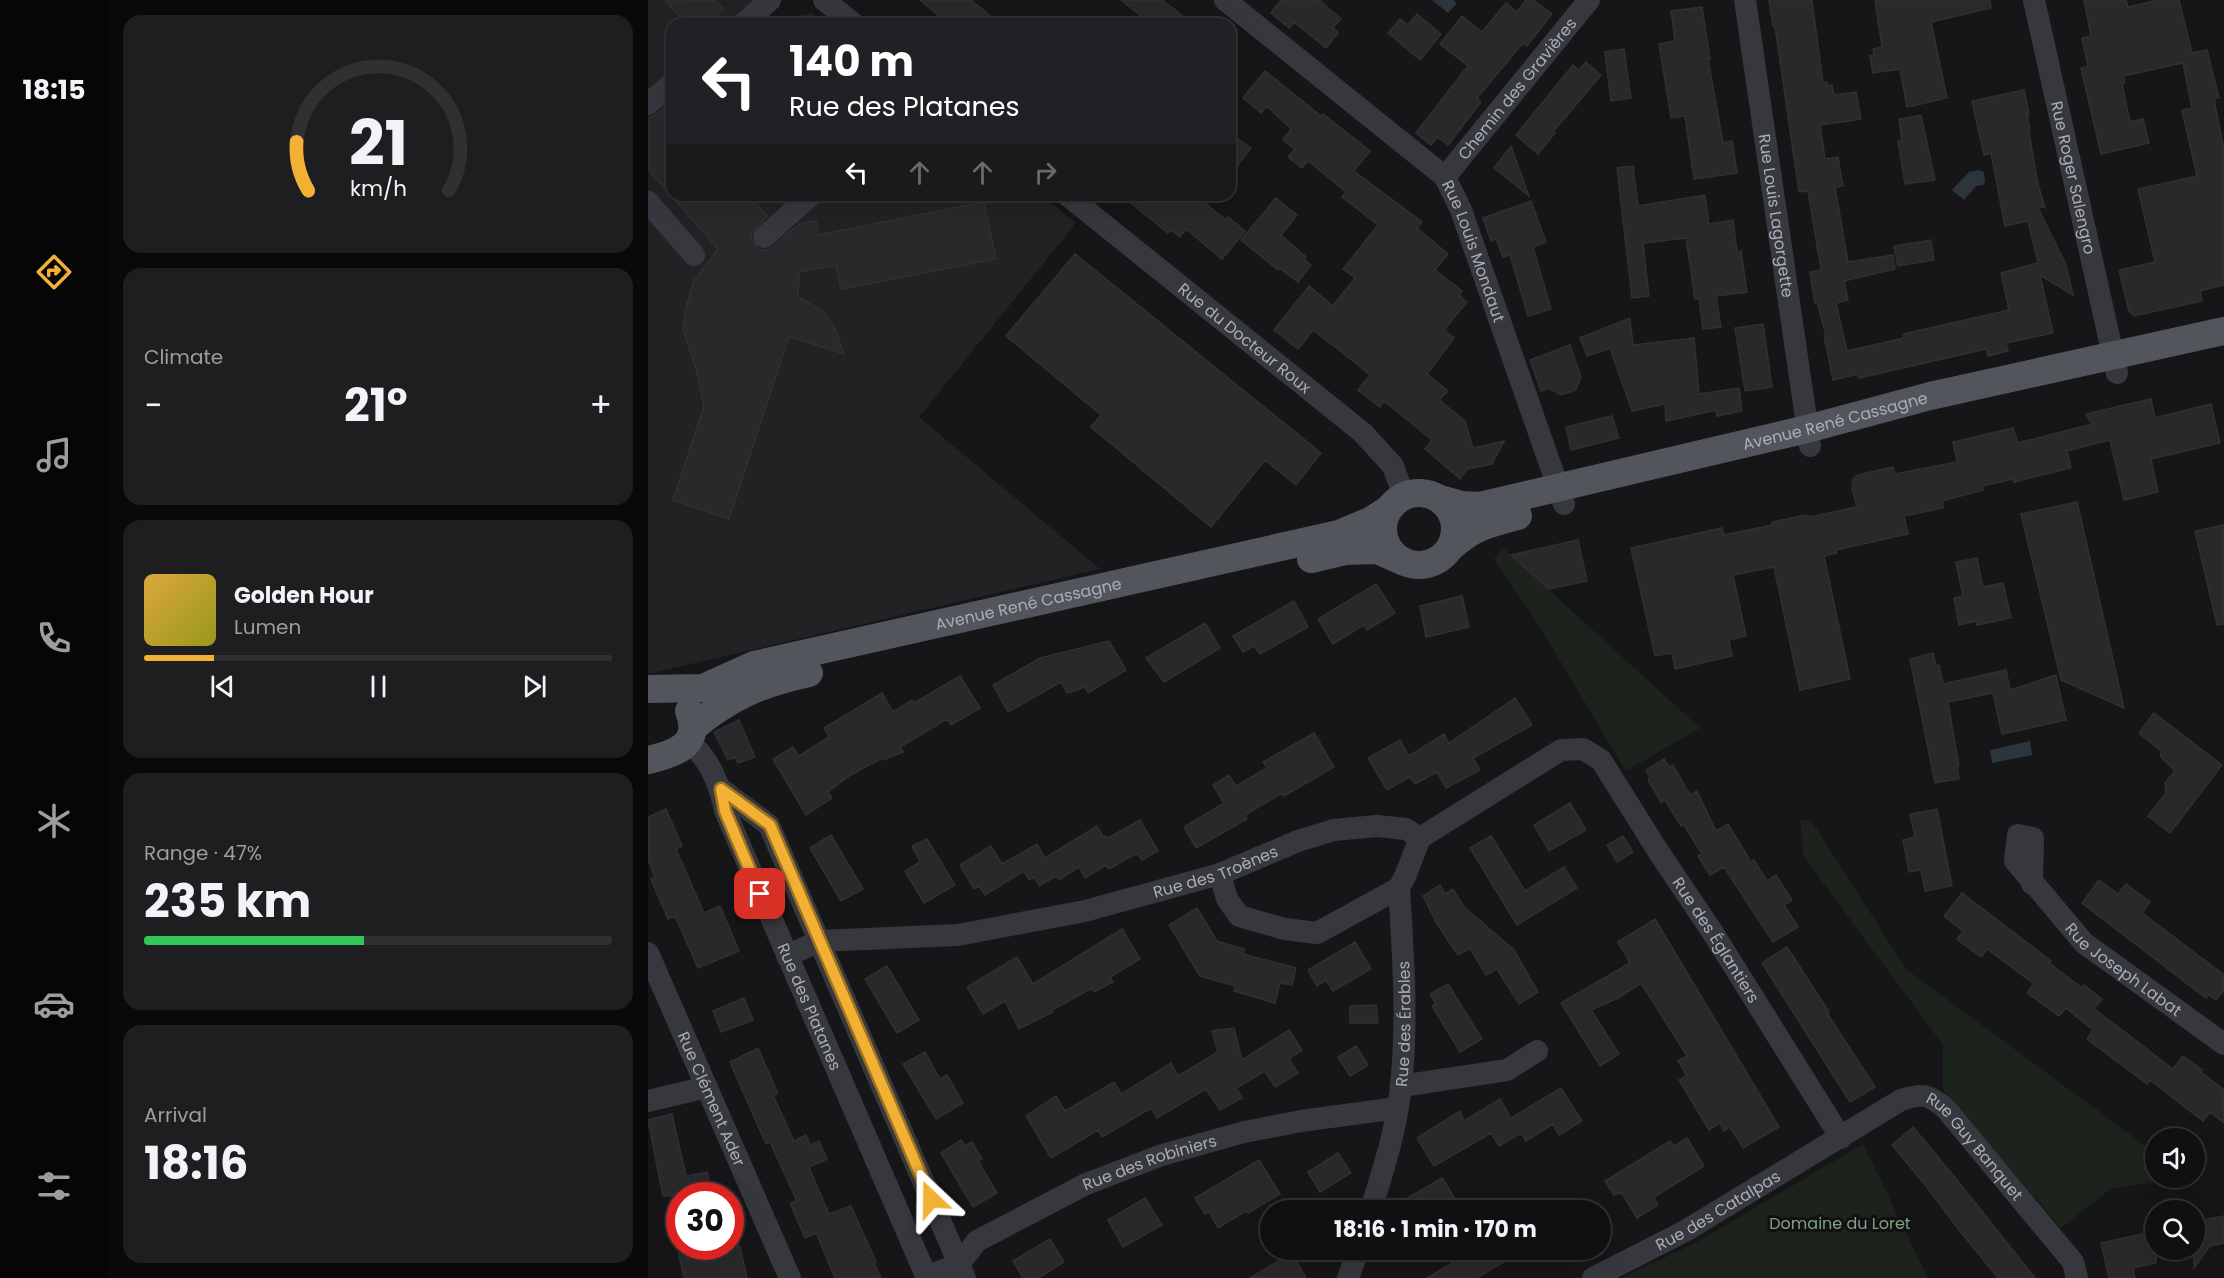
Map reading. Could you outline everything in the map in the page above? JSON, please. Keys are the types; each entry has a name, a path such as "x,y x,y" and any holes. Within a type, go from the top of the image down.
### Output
{"main road":[{"name":"Avenue René Cassagne","path":"2115,364 2224,331"},
{"name":"Avenue René Cassagne","path":"657,689 703,688 754,665 1339,534 1370,521 1397,503 1422,493 1462,505 1480,506 1562,496 1808,438 1930,396 2115,364 2224,350"},
{"name":"Avenue René Cassagne","path":"648,760 678,752 691,734 718,708 773,681 1345,551 1377,550 1412,565 1423,565 1444,556 1467,532 1562,496"},
{"path":"1440,499 1453,516 1455,537 1450,548"},
{"path":"1397,503 1384,520 1383,532 1392,553 1402,561"},
{"name":"Avenue René Cassagne","path":"657,689 679,699 690,712 691,734"}],"street":[{"path":"750,18 770,0"},
{"path":"824,0 846,18"},
{"name":"Rue Louis Mondaut","path":"1226,0 1445,177 1461,210 1562,496"},
{"name":"Chemin des Gravières","path":"1445,177 1589,0"},
{"name":"Rue Louis Lagorgette","path":"1745,0 1808,438"},
{"name":"Rue Roger Salengro","path":"2034,0 2115,364"},
{"path":"648,104 666,88"},
{"path":"764,237 804,201"},
{"name":"Rue du Docteur Roux","path":"1074,201 1363,433 1393,466 1397,503"},
{"path":"648,202 694,255"},
{"name":"Rue des Platanes","path":"691,734 721,789 725,811 927,1278"},
{"name":"Rue des Églantiers","path":"1419,838 1561,750 1584,749 1601,760 1658,852 1716,936 1841,1138"},
{"path":"721,789 770,825 962,1271"},
{"name":"Rue des Troènes","path":"819,941 958,935 1085,910 1220,874 1298,841 1334,830 1377,826 1406,829 1419,838"},
{"name":"Rue des Érables","path":"1374,1200 1386,1163 1399,1097 1404,1004 1399,888 1407,874 1419,838"},
{"path":"1220,874 1227,898 1239,916 1285,929 1317,933 1399,888"},
{"name":"Rue Joseph Labat","path":"2032,884 2084,943 2224,1044"},
{"path":"787,956 819,941"},
{"name":"Rue Clément Ader","path":"648,953 790,1278"},
{"name":"Rue des Robiniers","path":"927,1278 962,1271 977,1241 1086,1184 1162,1155 1244,1132 1301,1121 1508,1070 1538,1052"},
{"path":"648,1101 706,1087"},
{"name":"Rue Guy Banquet","path":"1841,1138 1901,1100 1918,1095 1933,1097 1946,1109 2073,1262 2076,1278"},
{"name":"Rue des Catalpas","path":"1593,1278 1685,1231 1841,1138"},
{"path":"1348,1278 1354,1260"}],"shaded area":[{"path":"648,0 755,0 747,7 759,18 666,18 666,201 1048,201 1076,223 919,417 1100,569 648,674"},
{"path":"1432,0 1453,0 1457,3 1448,13"},
{"path":"812,13 818,18 788,18"},
{"path":"1979,170 1984,172 1983,185 1976,186 1964,200 1952,190 1969,172"},
{"path":"2030,741 2032,755 1992,763 1990,750"}],"green space":[{"path":"1503,548 1700,728 1626,771 1540,627 1494,559"},
{"path":"1800,820 1811,820 1906,969 2145,1146 2145,1184 2112,1188 2061,1228 1943,1090 1943,1045 1804,857"},
{"name":"Domaine du Loret","path":"1863,1144 1928,1278 1622,1278 1699,1241"}],"building":[{"path":"665,0 714,0 723,9 713,18 681,18"},
{"path":"920,0 971,0 993,18 942,18"},
{"path":"1121,0 1162,0 1185,18 1144,18"},
{"path":"1281,0 1319,0 1341,19 1333,27 1338,33 1326,48 1294,22 1289,28 1271,13"},
{"path":"1526,0 1533,0 1552,14 1527,46 1523,43 1477,98 1481,102 1448,145 1437,137 1431,145 1416,133 1468,66 1440,44 1462,16 1482,32 1506,3 1517,12"},
{"path":"1769,0 1812,0 1823,83 1827,82 1828,86 1832,85 1834,95 1856,92 1861,119 1820,125 1825,159 1838,157 1843,186 1835,187 1848,262 1893,255 1895,269 1844,281 1848,300 1836,303 1847,351 1904,338 1903,334 2009,310 2001,273 2038,263 2028,221 2005,226 1991,153 1984,155 1972,101 2024,90 2038,185 2045,207 2038,208 2066,265 2073,295 2040,275 2053,333 2006,343 2008,351 1988,356 1986,349 1859,378 1858,374 1833,380 1824,336 1826,335 1817,302 1815,303 1810,272 1821,270 1808,191 1799,192 1775,26 1773,26"},
{"path":"1875,0 1990,0 1991,8 1931,22 1947,98 1907,107 1900,69 1873,73 1870,56 1874,55 1873,49 1882,47"},
{"path":"2084,0 2126,0 2128,7 2159,0 2179,0 2192,53 2207,50 2219,98 2214,99 2224,150 2224,285 2200,291 2202,301 2134,316 2129,311 2119,270 2155,262 2138,189 2197,176 2182,110 2192,108 2183,63 2123,76 2125,83 2122,84 2130,122 2143,119 2149,143 2101,154 2081,68 2088,66 2082,38 2091,36"},
{"path":"1702,7 1710,59 1708,59 1723,143 1732,141 1737,173 1694,179 1685,116 1671,118 1659,44 1675,41 1671,11"},
{"path":"1417,14 1441,34 1420,60 1388,33 1400,19 1408,25"},
{"path":"1624,49 1631,98 1611,101 1605,52"},
{"path":"1586,62 1601,75 1553,132 1555,133 1538,154 1516,135 1573,65 1579,70"},
{"path":"1265,71 1321,116 1323,114 1370,151 1354,171 1422,222 1417,228 1448,254 1435,270 1462,291 1459,295 1467,302 1444,330 1454,338 1427,374 1448,391 1439,400 1465,421 1473,448 1504,441 1492,464 1467,469 1460,479 1425,449 1432,440 1384,401 1380,407 1358,390 1370,375 1339,350 1313,330 1298,349 1274,330 1309,286 1333,306 1355,278 1343,269 1378,225 1342,197 1346,192 1308,161 1302,168 1288,157 1295,149 1283,140 1291,129 1267,106 1261,113 1243,98"},
{"path":"666,106 666,190 648,169 648,118"},
{"path":"1921,115 1935,180 1905,184 1898,141 1902,140 1899,119"},
{"path":"1236,139 1251,148 1236,167"},
{"path":"1511,146 1529,196 1494,168"},
{"path":"1633,166 1638,206 1705,195 1709,224 1733,220 1737,252 1741,251 1747,292 1716,296 1721,327 1703,329 1699,299 1695,299 1686,238 1643,243 1649,296 1632,298 1617,168"},
{"path":"1276,198 1297,215 1281,235 1306,257 1304,260 1311,265 1298,282 1279,268 1278,270 1241,240"},
{"path":"676,201 753,201 767,216 751,233 751,240 759,250 773,247 799,224 816,221 819,235 984,202 996,259 841,289 836,265 799,272 798,297 824,312 835,328 844,354 789,336 729,519 673,500 704,406 696,369 683,329 685,312 693,282 718,249"},
{"path":"1128,201 1202,201 1226,220 1228,217 1245,231 1222,259 1186,229 1180,237 1171,230 1168,233"},
{"path":"1531,201 1546,242 1533,247 1551,309 1528,316 1510,255 1503,257 1496,239 1491,241 1483,218"},
{"path":"1931,240 1934,260 1898,266 1894,246"},
{"path":"1075,254 1321,453 1296,485 1265,460 1211,527 1091,427 1101,415 1006,336"},
{"path":"1630,318 1633,345 1694,338 1699,394 1739,388 1742,411 1717,416 1716,410 1666,421 1665,404 1632,411 1610,348 1587,356 1580,338"},
{"path":"1763,324 1772,387 1745,391 1735,328"},
{"path":"1570,345 1581,377 1576,390 1561,395 1549,388 1541,391 1530,360"},
{"path":"2151,399 2155,418 2211,404 2220,443 2151,459 2158,492 2124,500 2110,440 2067,451 2071,468 2014,482 2013,479 1982,486 1983,490 1942,501 1943,508 1904,516 1908,534 1836,550 1837,553 1824,556 1850,679 1800,690 1774,567 1733,575 1746,636 1729,640 1732,656 1675,669 1672,653 1655,656 1631,548 1722,528 1724,535 1772,525 1772,522 1857,507 1852,489 1853,479 1858,475 1893,467 1895,474 1957,462 1953,442 2013,428 2018,443 2092,424 2086,414"},
{"path":"1612,416 1619,438 1571,450 1566,427"},
{"path":"2077,502 2124,708 2061,680 2021,514"},
{"path":"2224,525 2224,624 2217,625 2195,531"},
{"path":"1578,540 1587,581 1549,589 1511,555"},
{"path":"1977,558 1983,587 2003,583 2011,618 1977,625 1976,621 1959,625 1954,598 1963,596 1956,562"},
{"path":"1376,584 1395,613 1367,630 1364,625 1333,644 1318,619"},
{"path":"1462,596 1469,627 1426,637 1420,606"},
{"path":"1294,601 1308,627 1260,654 1254,646 1243,652 1233,636"},
{"path":"1205,623 1220,648 1164,682 1146,658"},
{"path":"1109,641 1126,670 1088,693 1085,687 1067,693 1061,682 1008,712 993,685 1040,658"},
{"path":"1933,653 1936,666 1939,665 1943,684 2006,670 2010,690 2056,675 2066,720 2002,734 1993,693 1948,702 1959,766 1957,766 1959,779 1935,783 1910,659"},
{"path":"960,676 980,708 951,725 947,719 900,747 903,752 883,760 882,758 849,776 828,792 832,798 806,815 773,759 793,747 799,756 829,737 824,728 882,693 893,712 912,700 914,703"},
{"path":"1515,698 1532,725 1473,758 1480,770 1446,788 1437,772 1415,784 1410,777 1387,790 1368,758 1400,740 1409,756 1444,734 1449,743"},
{"path":"2154,713 2222,765 2170,833 2148,816 2166,793 2165,783 2175,771 2161,757 2160,750 2139,733"},
{"path":"739,720 755,757 738,763 735,757 728,760 714,732"},
{"path":"1314,733 1334,767 1284,796 1282,793 1245,815 1247,819 1196,848 1184,827 1224,803 1213,785 1229,775 1236,786 1267,768 1263,762"},
{"path":"1664,759 1669,767 1673,765 1690,795 1697,791 1716,831 1728,824 1751,862 1754,860 1767,881 1776,875 1792,900 1784,905 1798,927 1773,942 1724,867 1710,875 1698,856 1702,854 1684,825 1681,826 1665,800 1661,802 1648,780 1650,778 1646,770"},
{"path":"1570,803 1586,830 1549,851 1534,825"},
{"path":"666,809 682,846 676,849 704,913 720,906 739,951 698,968 675,916 668,919 651,879 655,877 648,860 648,817"},
{"path":"1937,809 1952,886 1925,891 1921,870 1909,872 1903,840 1915,837 1910,814"},
{"path":"1140,820 1158,851 1142,860 1137,853 1109,869 1106,865 1085,878 1079,867 1059,880 1056,876 1039,886 1034,877 1029,880 1024,871 985,895 979,886 974,889 960,865 991,846 1002,864 1037,844 1045,858 1097,826 1104,838 1106,836 1108,838"},
{"path":"831,835 863,889 841,901 810,848"},
{"path":"1491,836 1525,891 1564,867 1577,888 1517,925 1470,848"},
{"path":"1623,836 1633,852 1617,862 1607,845"},
{"path":"927,839 955,885 924,903 905,871 920,862 912,846"},
{"path":"2099,880 2118,894 2126,884 2150,902 2142,913 2224,975 2224,990 2216,1000 2209,995 2206,998 2082,903"},
{"path":"1440,885 1445,894 1453,889 1464,907 1514,950 1538,992 1519,1004 1497,969 1486,975 1470,948 1458,955 1437,924 1423,896"},
{"path":"1962,893 2051,961 2049,963 2082,988 2084,985 2102,999 2094,1009 2173,1069 2183,1056 2202,1070 2201,1072 2224,1090 2224,1123 2210,1112 2203,1121 2150,1080 2147,1084 2087,1039 2093,1030 2066,1008 2059,1016 2027,993 2034,984 1987,949 1981,957 1957,939 1963,931 1944,916"},
{"path":"1197,908 1217,941 1244,949 1243,954 1296,968 1292,985 1280,983 1275,1003 1234,991 1235,986 1200,976 1169,925"},
{"path":"1655,919 1779,1127 1743,1148 1730,1127 1724,1131 1720,1123 1709,1130 1679,1080 1687,1076 1678,1061 1687,1056 1641,983 1618,998 1591,1010 1619,1054 1600,1066 1561,1003 1630,963 1618,942"},
{"path":"1122,929 1140,959 1110,977 1113,982 1094,992 1092,988 1052,1010 1053,1012 1019,1029 1005,1001 983,1014 967,987 1017,957 1033,984"},
{"path":"1355,942 1371,969 1333,991 1326,980 1317,986 1308,970"},
{"path":"1787,947 1875,1087 1850,1102 1762,963"},
{"path":"887,966 919,1020 897,1033 865,979"},
{"path":"1448,984 1482,1039 1460,1052 1432,1006 1436,1004 1430,994"},
{"path":"744,998 753,1020 721,1032 713,1011"},
{"path":"1376,1005 1378,1023 1350,1023 1350,1006"},
{"path":"1234,1028 1242,1060 1289,1030 1302,1050 1289,1059 1298,1073 1275,1087 1265,1071 1236,1088 1242,1098 1220,1110 1206,1089 1157,1118 1151,1108 1102,1137 1098,1130 1051,1158 1026,1116 1056,1096 1065,1111 1114,1082 1121,1094 1171,1063 1178,1076 1218,1052 1212,1031"},
{"path":"1356,1046 1368,1065 1350,1076 1338,1057"},
{"path":"758,1048 778,1093 773,1095 794,1141 806,1135 810,1145 819,1141 827,1159 809,1167 829,1214 851,1206 881,1278 835,1278 816,1233 805,1238 790,1203 797,1201 770,1142 766,1144 730,1062"},
{"path":"925,1052 940,1079 947,1075 963,1103 936,1119 903,1064"},
{"path":"1561,1088 1582,1121 1559,1135 1553,1124 1526,1141 1521,1133 1499,1146 1491,1133 1434,1166 1417,1138 1460,1111 1464,1121 1500,1099 1511,1118"},
{"path":"672,1114 686,1176 707,1172 709,1182 666,1182 666,1196 663,1196 648,1120"},
{"path":"1913,1127 2035,1278 1998,1278 1960,1231 1892,1145"},
{"path":"1687,1138 1704,1166 1654,1197 1658,1205 1637,1218 1621,1192 1614,1195 1605,1181 1670,1141 1674,1146"},
{"path":"961,1140 965,1146 972,1142 982,1159 978,1161 997,1193 973,1207 941,1153"},
{"path":"1338,1153 1351,1173 1320,1192 1308,1172"},
{"path":"1259,1160 1280,1194 1270,1200 1260,1200 1260,1206 1248,1213 1246,1211 1218,1228 1209,1212 1205,1214 1195,1198"},
{"path":"1442,1178 1456,1200 1404,1200"},
{"path":"1145,1198 1162,1225 1123,1247 1108,1220"},
{"path":"2224,1216 2224,1243 2210,1246 2205,1253 2205,1220"},
{"path":"2145,1233 2145,1260 2156,1260 2156,1263 2133,1268 2135,1278 2109,1278 2101,1243"},
{"path":"1050,1239 1064,1262 1038,1278 1023,1278 1013,1261"},
{"path":"680,1260 743,1260 747,1278 684,1278"},
{"path":"1280,1260 1296,1260 1306,1278 1250,1278"},
{"path":"1457,1260 1508,1260 1476,1278 1427,1278"},
{"path":"2194,1260 2200,1260 2194,1268"}],"route":[{"path":"760,894 725,811 721,789 770,825 931,1199"}]}
